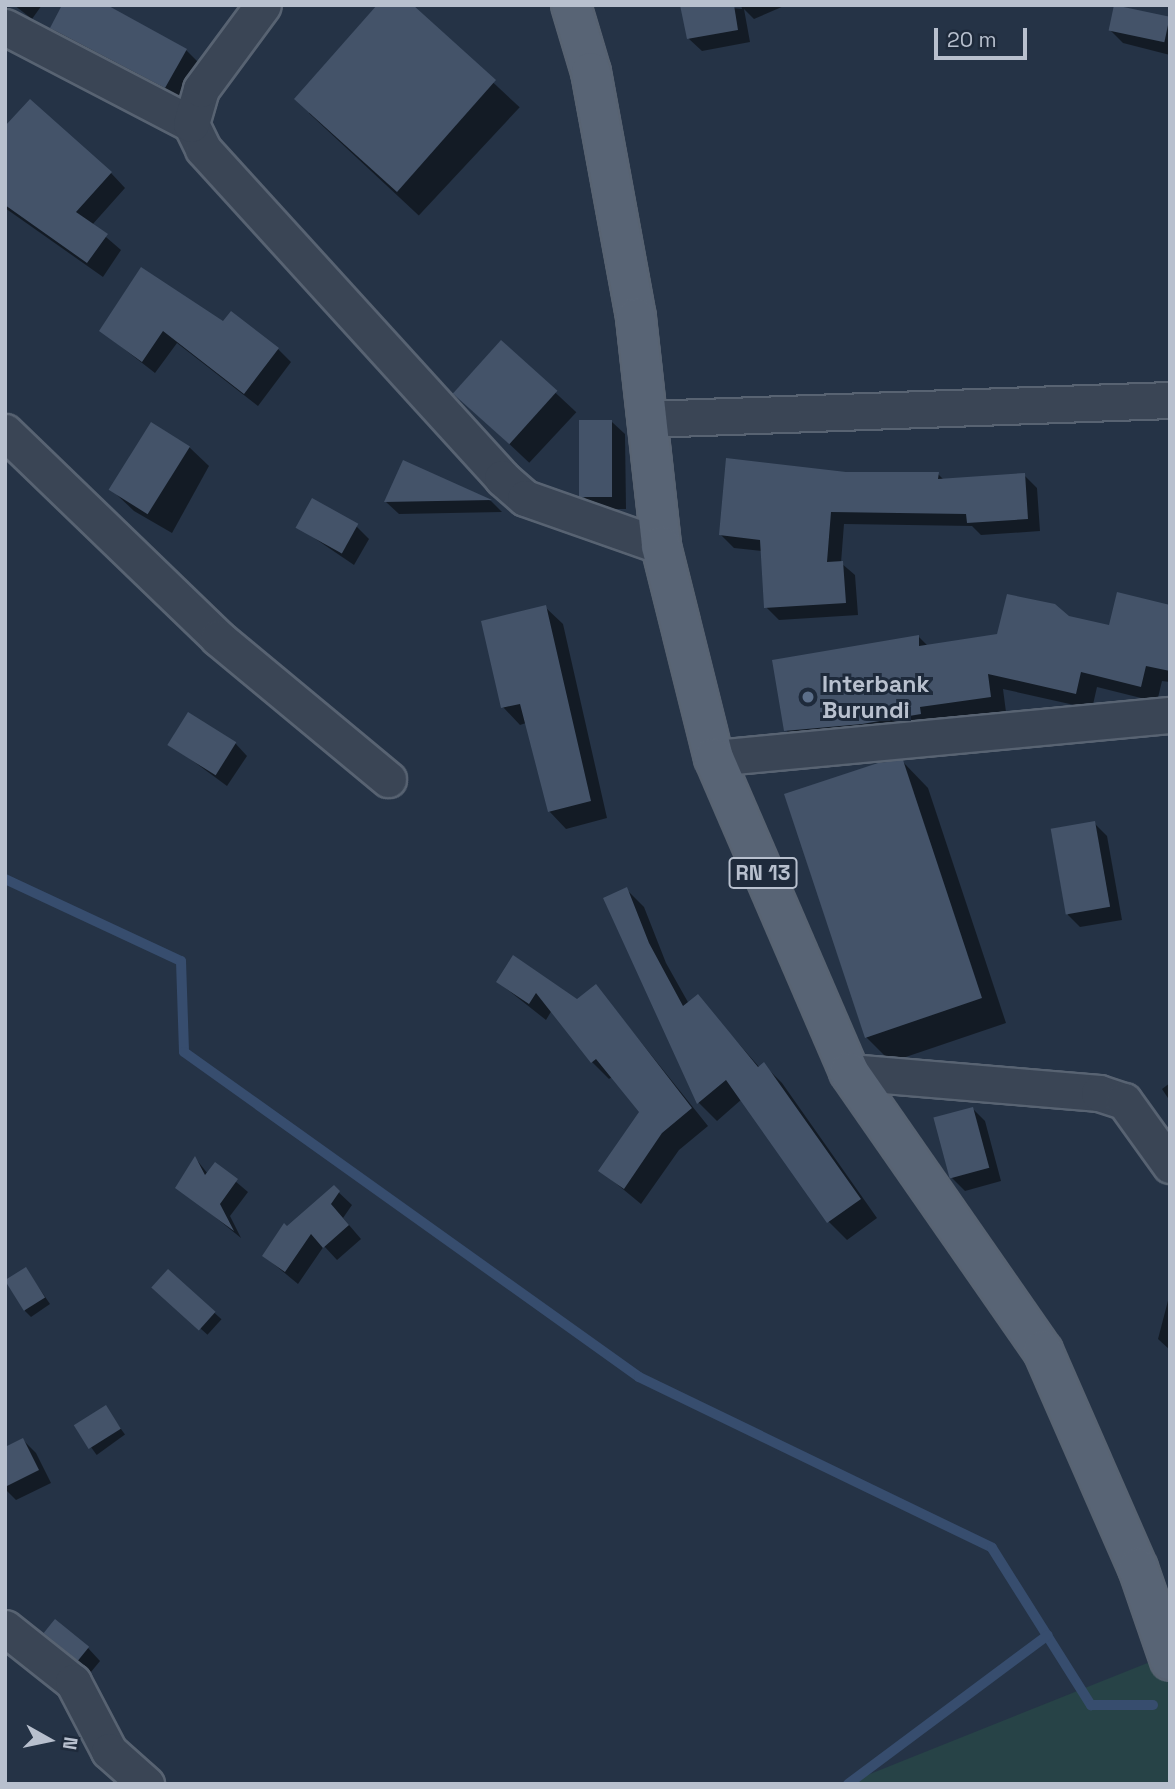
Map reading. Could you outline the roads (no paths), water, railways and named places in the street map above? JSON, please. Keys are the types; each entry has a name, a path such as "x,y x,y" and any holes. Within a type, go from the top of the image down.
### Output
{"main road":[{"name":"RN 13","path":"571,5 591,72 636,317 661,546 714,758 849,1072 1043,1351 1138,1569 1170,1661"}],"street":[{"path":"191,124 201,89 262,5"},
{"path":"5,27 191,124 203,149 502,478 525,498 661,546"},
{"path":"647,419 1170,400"},
{"path":"5,432 218,638 388,779"},
{"path":"714,758 1170,715"},
{"path":"849,1072 1099,1093 1124,1101 1170,1165"},
{"path":"5,1628 73,1682 109,1751 146,1784"}],"waterway":[{"path":"5,879 181,961 184,1052 639,1377 992,1548 1091,1705 1153,1705"},
{"path":"848,1784 1048,1635"}],"place":[{"name":"Interbank Burundi","path":"808,697"}]}
